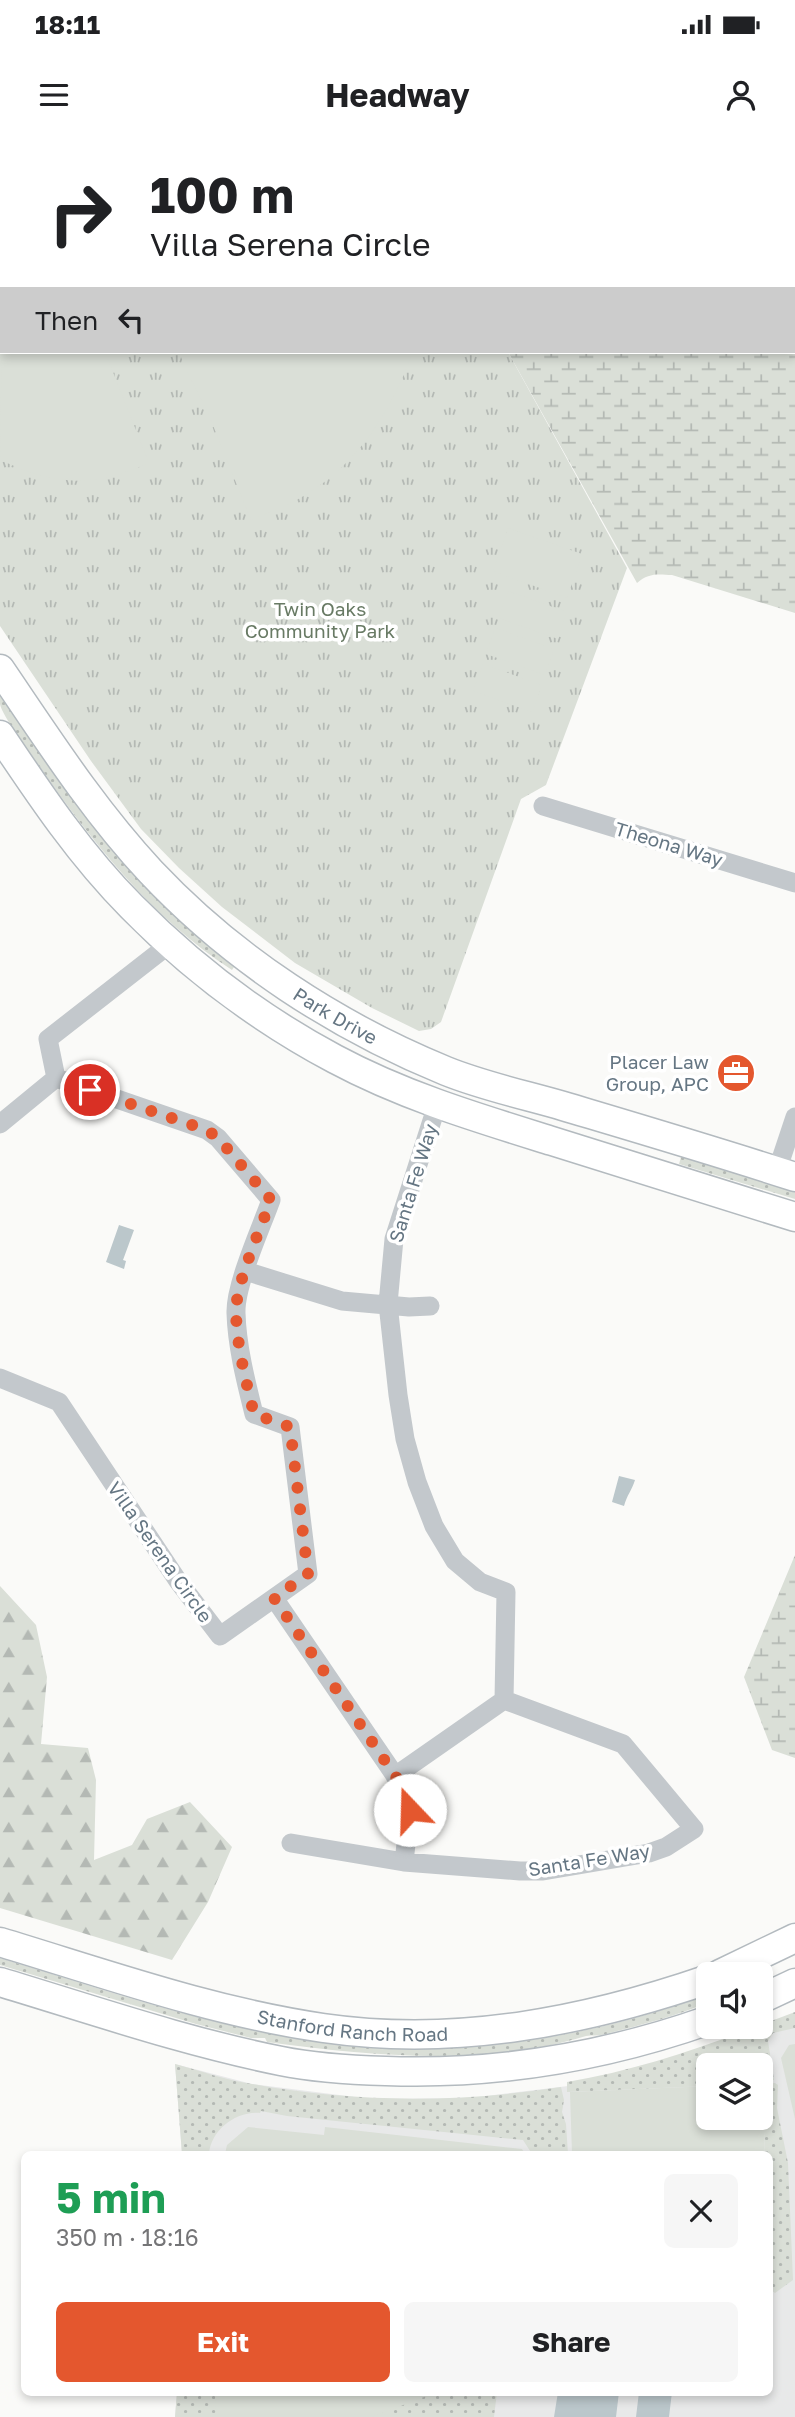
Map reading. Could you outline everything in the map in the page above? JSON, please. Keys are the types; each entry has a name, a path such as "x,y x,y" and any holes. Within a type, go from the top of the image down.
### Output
{"main road":[{"name":"Park Drive","path":"0,669 69,770 151,872 182,902 265,972 314,1004 378,1040 449,1072 786,1174"},
{"name":"Park Drive","path":"4,748 75,843 133,909 229,992 335,1060 437,1105 795,1217"},
{"path":"229,992 263,988 334,1034 399,1067 427,1078 449,1072"},
{"path":"437,1105 447,1089 456,1086 620,1137 682,1141"},
{"path":"745,1962 795,1938"},
{"name":"Stanford Ranch Road","path":"0,1942 209,2005 286,2022 365,2032 444,2033 523,2028 600,2013 696,1983"},
{"name":"Stanford Ranch Road","path":"0,1982 202,2042 282,2061 363,2070 447,2071 529,2066 611,2049 696,2024"},
{"path":"773,1993 795,1983"}],"street":[{"name":"Theona Way","path":"543,806 795,883"},
{"path":"0,1124 55,1079 48,1039 171,943"},
{"name":"Villa Serena Circle","path":"0,1378 59,1402 178,1581 220,1636 308,1574 290,1427 254,1414 244,1375 236,1311 245,1271 271,1200 218,1138 207,1130 55,1079"},
{"name":"Santa Fe Way","path":"404,1861 543,1871 649,1853 666,1847 694,1829 623,1744 504,1700 506,1592 480,1582 455,1561 434,1526 417,1482 405,1439 388,1304 394,1239 437,1105"},
{"path":"786,1174 795,1117"},
{"path":"245,1271 342,1301 409,1307 430,1306"},
{"path":"274,1598 411,1799 404,1861 291,1843"},
{"path":"395,1776 504,1700"}],"shaded area":[{"path":"119,1225 134,1230 123,1260 126,1261 124,1269 106,1262"},
{"path":"619,1476 635,1480 624,1506 612,1502"},
{"path":"795,2015 795,2417 175,2417 177,2396 773,2396 773,2151 182,2151 175,2064 252,2084 371,2099 470,2098 568,2086 659,2066 731,2039 773,2039 773,2023"},
{"path":"557,2396 619,2396 616,2417 554,2417"},
{"path":"639,2396 672,2396 669,2417 636,2417"}],"green space":[{"name":"Twin Oaks Community Park","path":"0,354 509,354 627,568 546,785 521,799 441,1022 431,1029 419,1031 372,1008 295,963 222,907 179,868 141,829 91,761 0,626"},
{"path":"2,354 106,354 149,463 109,477 74,481 39,475 0,460"},
{"path":"180,354 412,354 381,418 353,456 316,488 295,501 251,520 206,408"},
{"path":"509,354 795,354 795,613 672,575 653,575 637,583"},
{"path":"508,528 582,554 567,598 493,571"},
{"path":"508,591 567,612 558,639 499,618"},
{"path":"495,628 554,649 545,675 486,654"},
{"path":"483,664 542,685 533,712 473,691"},
{"path":"0,688 236,964 232,970 175,927 101,849 10,725 0,704"},
{"path":"681,1157 795,1188 795,1199 679,1164"},
{"path":"795,1555 795,1758 772,1750 744,1677"},
{"path":"0,1586 36,1625 47,1677 41,1744 88,1748 96,1780 94,1860 132,1845 147,1819 190,1802 232,1847 208,1902 172,1960 0,1908"},
{"path":"0,1958 237,2027 326,2043 381,2048 493,2045 602,2026 696,1998 696,2007 603,2035 586,2036 548,2046 468,2055 387,2054 267,2042 265,2038 251,2038 196,2024 0,1965"},
{"path":"795,2012 795,2028 773,2033 773,2020"},
{"path":"723,2039 769,2039 770,2053 696,2053 696,2087 567,2092 567,2082 626,2070"},
{"path":"795,2044 795,2119 781,2058 789,2045"},
{"path":"175,2064 252,2084 368,2098 484,2096 561,2087 568,2151 530,2151 523,2140 287,2116 261,2111 242,2115 226,2124 214,2137 210,2151 182,2151"},
{"path":"775,2083 778,2085 777,2108 788,2163 793,2280 775,2293 773,2151 765,2151 764,2130 773,2130"},
{"path":"696,2087 696,2130 764,2130 765,2151 572,2151 570,2092"},
{"path":"248,2127 324,2135 325,2127 523,2151 226,2151 227,2145"},
{"path":"177,2396 497,2396 494,2417 175,2417"},
{"path":"215,2396 427,2396 372,2417 216,2417"}],"place":[{"name":"Placer Law Group, APC","path":"736,1073"}],"route":[{"path":"90,1090 207,1130 218,1138 271,1200 245,1271 236,1311 244,1375 254,1414 290,1427 308,1574 274,1598 411,1799 410,1810"}]}
